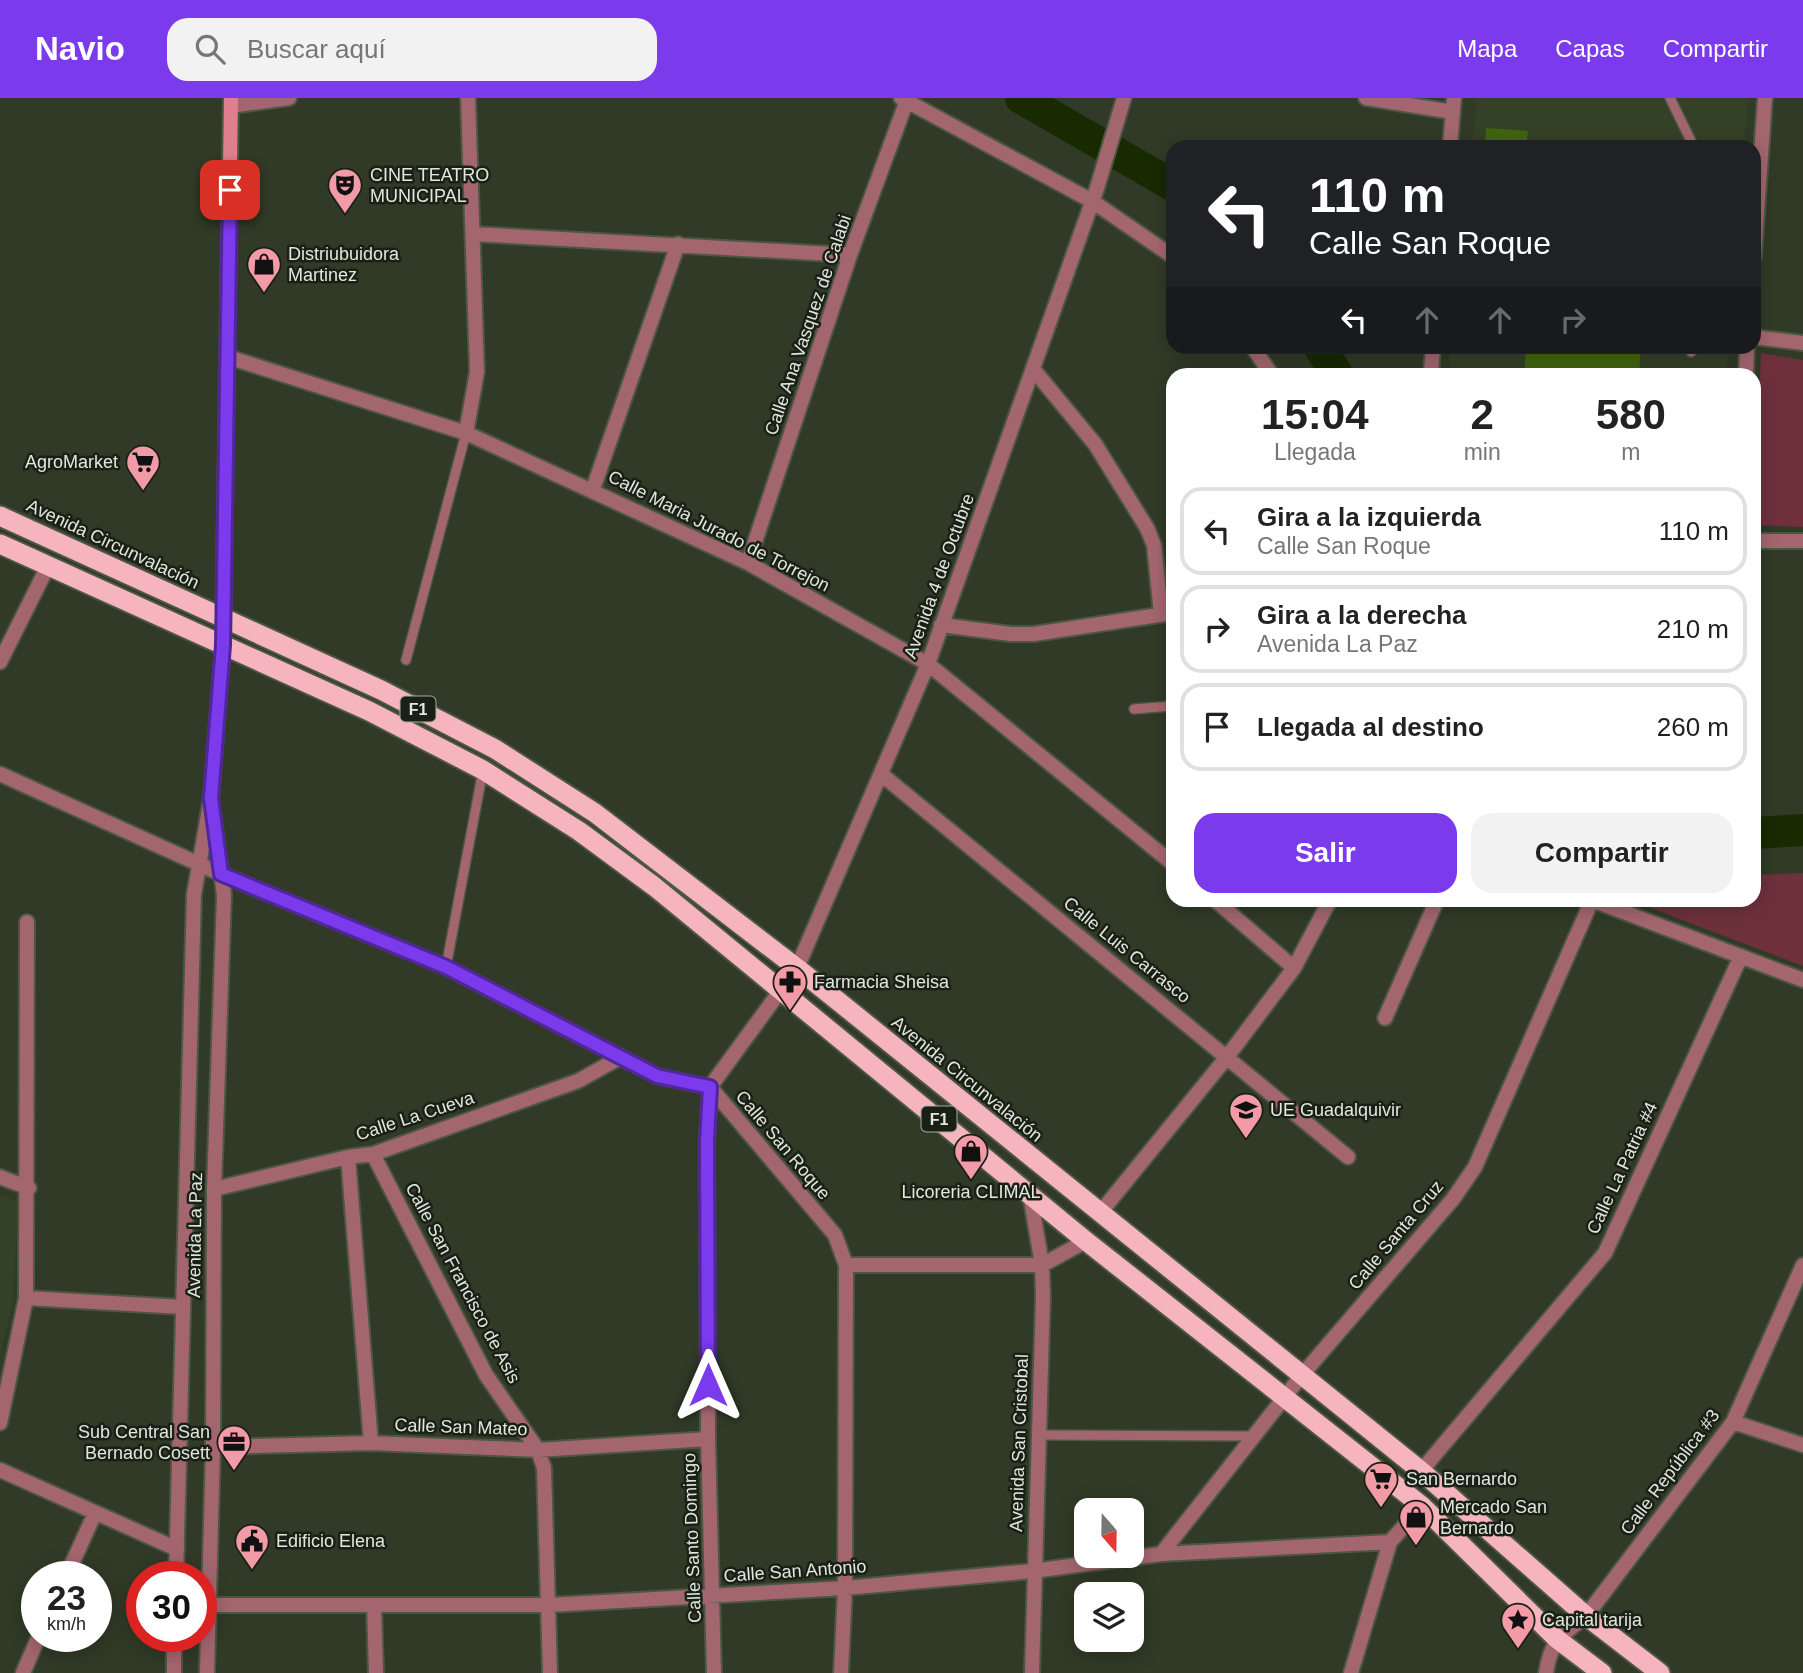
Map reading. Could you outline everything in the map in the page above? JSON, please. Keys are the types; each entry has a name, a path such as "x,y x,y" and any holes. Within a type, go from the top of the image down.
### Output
{"highway":[{"name":"Avenida Circunvalación","path":"0,516 381,690 495,749 605,820 797,968 1421,1471 1586,1616 1660,1673"},
{"name":"F1","path":"0,544 369,710 483,770 579,831 783,990 1086,1241 1422,1506 1557,1639 1602,1673"}],"main road":[{"name":"Avenida La Paz","path":"223,645 231,102"}],"street":[{"path":"231,102 289,98"},
{"path":"466,433 477,372 468,98"},
{"name":"Avenida 4 de Octubre","path":"797,968 928,664 1095,195 1124,98"},
{"path":"1366,98 1453,105 1450,140"},
{"path":"1761,146 1765,98"},
{"path":"904,99 1095,195 1166,251"},
{"name":"Calle Ana Vasquez de Calabi","path":"748,563 904,99"},
{"path":"474,234 850,255"},
{"path":"593,489 678,244"},
{"path":"1761,338 1803,344"},
{"name":"Calle Maria Jurado de Torrejon","path":"228,357 466,433 593,489 748,563 928,664 1166,858"},
{"path":"1033,369 1095,444 1147,528 1154,545 1166,608"},
{"path":"1761,541 1803,541"},
{"path":"0,662 48,566"},
{"path":"942,625 1011,634 1034,634 1166,613"},
{"name":"Avenida La Paz","path":"177,1561 194,894 211,798 223,645"},
{"name":"Calle San Roque","path":"0,774 221,874 446,967 657,1076 710,1087 835,1236 846,1265 845,1588 841,1673"},
{"name":"Calle Luis Carrasco","path":"881,774 1348,1157"},
{"name":"Avenida La Paz","path":"207,1561 213,1447 214,1189 224,895 211,798"},
{"path":"1223,907 1294,968"},
{"path":"1100,1213 1227,1057 1294,968 1326,907"},
{"path":"1385,1018 1434,907"},
{"name":"Calle Santa Cruz","path":"1161,1554 1284,1396 1453,1199 1475,1167 1589,907"},
{"path":"1611,907 1803,980"},
{"path":"0,1423 26,1298 29,1188 27,922"},
{"name":"Calle La Patria #4","path":"1421,1471 1605,1253 1741,956"},
{"path":"710,1087 797,968"},
{"name":"Calle La Cueva","path":"214,1189 348,1157 373,1154 578,1081 621,1057"},
{"name":"Calle Santo Domingo","path":"710,1087 707,1141 708,1439 715,1596 714,1673"},
{"name":"Calle San Francisco de Asis","path":"373,1154 485,1374 538,1450 544,1468 550,1673"},
{"path":"348,1157 371,1443"},
{"path":"0,1177 29,1188"},
{"name":"Avenida San Cristobal","path":"1030,1194 1042,1265 1032,1673"},
{"path":"846,1265 1042,1265 1086,1241"},
{"name":"Calle República #3","path":"1557,1639 1586,1616 1733,1422 1803,1265"},
{"path":"26,1298 182,1307"},
{"path":"1733,1422 1803,1445"},
{"name":"Calle San Mateo","path":"213,1447 371,1443 538,1450 708,1439"},
{"path":"0,1470 177,1549"},
{"path":"1351,1673 1390,1542 1422,1506"},
{"path":"73,1561 95,1513"},
{"name":"Calle San Antonio","path":"217,1605 549,1605 845,1588 1033,1571 1161,1554 1390,1542"},
{"path":"374,1605 376,1673"},
{"path":"1546,1673 1549,1649 1557,1639"},
{"path":"23,1673 32,1652"},
{"path":"174,1652 174,1673"},
{"name":"Avenida La Paz","path":"206,1652 207,1673"}],"lane":[{"path":"1671,98 1691,140"},
{"path":"406,660 466,433"},
{"path":"1134,709 1166,706"},
{"path":"446,967 483,770"},
{"path":"1038,1435 1253,1436"}],"shaded area":[{"path":"1477,98 1748,98 1745,140 1473,140"},
{"path":"1761,353 1803,360 1803,527 1761,525"},
{"path":"1450,354 1727,354 1726,368 1451,368"},
{"path":"1803,873 1803,966 1648,907 1761,907 1761,875"},
{"path":"0,1194 18,1202 13,1302 0,1355"}],"building":[{"path":"1486,128 1528,131 1527,140 1485,140"},
{"path":"1525,354 1640,354 1639,368 1524,368"}],"waterway":[{"path":"1021,98 1166,182"},
{"path":"1324,354 1333,368"},
{"path":"1761,833 1803,830"}],"place":[{"name":"CINE TEATRO MUNICIPAL","path":"345,215"},
{"name":"Distriubuidora Martinez","path":"264,294"},
{"name":"AgroMarket","path":"143,492"},
{"name":"Farmacia Sheisa","path":"790,1012"},
{"name":"UE Guadalquivir","path":"1246,1140"},
{"name":"Licoreria CLIMAL","path":"971,1181"},
{"name":"Sub Central San Bernado Cosett","path":"234,1472"},
{"name":"San Bernardo","path":"1381,1509"},
{"name":"Mercado San Bernardo","path":"1416,1547"},
{"name":"Edificio Elena","path":"252,1571"},
{"name":"Capital tarija","path":"1518,1650"}],"route":[{"path":"230,190 223,645 211,798 221,874 446,967 657,1076 710,1087 707,1141 708,1385"}]}
